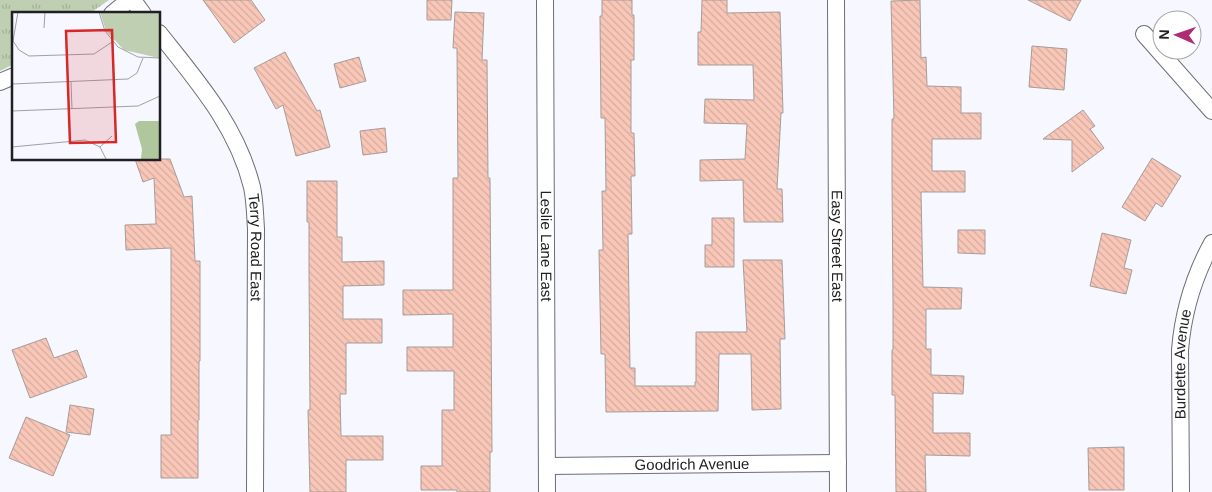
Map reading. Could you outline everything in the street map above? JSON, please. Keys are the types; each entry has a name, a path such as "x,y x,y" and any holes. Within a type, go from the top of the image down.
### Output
{"street":[{"path":"115,12 131,0 142,12"},
{"name":"Leslie Lane East","path":"545,0 547,492"},
{"name":"Easy Street East","path":"836,0 838,492"},
{"name":"Terry Road East","path":"160,34 220,112 237,143 252,188 256,229 256,492"},
{"path":"1144,34 1212,111"},
{"path":"0,82 12,77"},
{"name":"Burdette Avenue","path":"1181,492 1180,350 1182,332 1188,303 1203,259 1212,242"},
{"name":"Goodrich Avenue","path":"547,466 838,463"}],"green space":[{"path":"0,0 109,0 92,12 12,12 12,65 0,71"}],"building":[{"path":"203,0 251,0 265,20 234,43"},
{"path":"427,0 452,0 451,20 427,20"},
{"path":"602,0 632,0 632,15 634,15 634,60 631,60 631,133 634,133 635,176 631,176 632,234 628,234 630,368 635,368 635,386 695,386 696,332 747,332 743,260 782,260 785,339 780,339 781,409 752,410 751,354 719,354 718,411 606,412 605,354 601,354 599,250 603,250 602,191 606,191 605,118 601,118 600,16 602,16"},
{"path":"702,0 727,0 727,13 780,12 783,113 781,113 777,189 782,189 783,222 744,222 743,180 700,181 700,160 745,159 747,124 704,123 705,99 754,100 753,65 698,65 698,32 701,32"},
{"path":"920,0 921,58 926,57 927,86 961,87 961,113 981,113 981,139 932,139 932,171 965,171 965,192 921,192 923,287 962,288 961,309 926,309 926,349 931,349 931,375 964,376 963,394 933,393 933,433 970,433 970,456 925,455 926,492 896,492 895,395 892,395 892,119 894,119 891,1"},
{"path":"1028,0 1081,0 1070,21"},
{"path":"455,12 484,13 482,60 487,60 488,178 490,178 492,452 490,452 490,492 421,490 421,466 442,466 442,410 454,410 454,371 407,371 407,347 453,347 453,314 403,315 403,290 453,290 453,178 458,178 457,48 453,48"},
{"path":"1032,46 1067,49 1064,90 1029,87"},
{"path":"285,52 317,111 320,110 330,147 296,156 283,105 276,109 254,68"},
{"path":"359,57 366,81 340,88 334,64"},
{"path":"1083,110 1095,126 1090,129 1104,148 1072,172 1072,140 1043,139"},
{"path":"385,128 387,152 363,155 360,131"},
{"path":"1152,158 1181,176 1162,207 1156,203 1145,221 1122,207"},
{"path":"170,159 184,197 192,196 195,261 200,261 198,478 161,478 161,435 171,435 171,248 126,250 125,225 156,224 154,178 143,182 135,160"},
{"path":"307,181 337,181 337,237 342,237 342,262 384,261 384,285 343,286 343,319 382,319 382,343 346,343 346,394 340,394 341,436 383,436 383,460 346,460 346,492 310,492 308,410 310,410 309,222 307,222"},
{"path":"712,218 734,218 734,267 705,267 705,245 712,245"},
{"path":"958,230 985,230 985,254 958,253"},
{"path":"1102,233 1131,240 1124,268 1132,270 1126,294 1090,286"},
{"path":"46,338 54,358 77,350 87,377 30,398 12,350"},
{"path":"70,405 94,409 90,435 66,432"},
{"path":"26,417 70,435 53,476 9,458"},
{"path":"1124,447 1124,490 1089,490 1088,448"}]}
